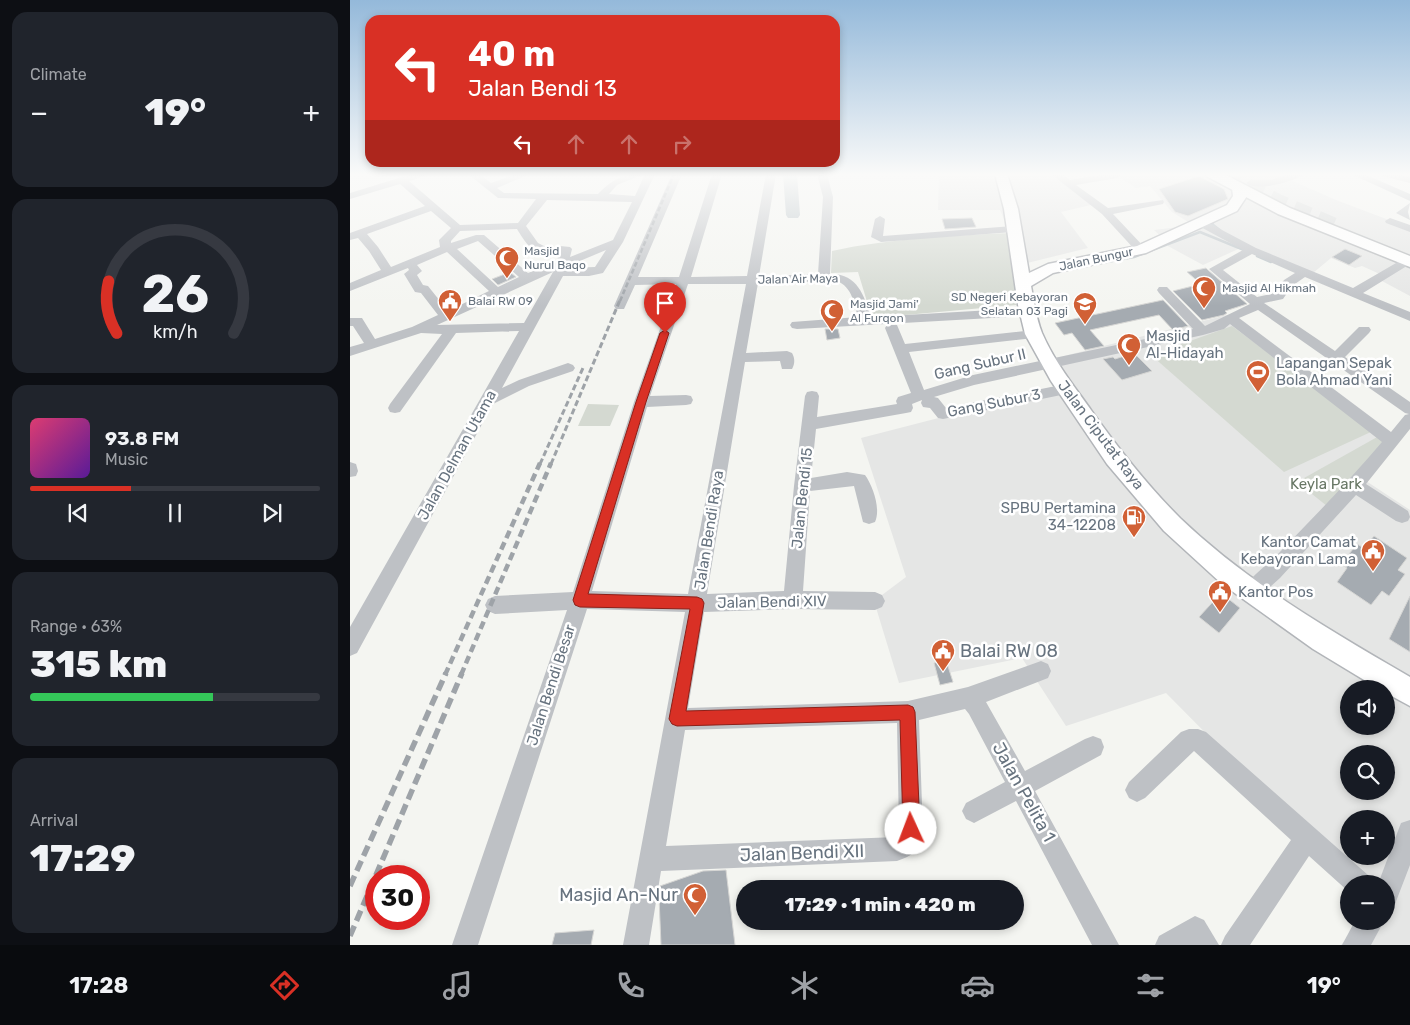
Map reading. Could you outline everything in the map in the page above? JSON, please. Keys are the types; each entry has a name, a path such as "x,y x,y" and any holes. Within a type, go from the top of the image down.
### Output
{"highway":[{"path":"1308,218 1323,228 1409,258"}],"main road":[{"name":"Jalan Ciputat Raya","path":"1012,218 1027,312 1034,334 1066,389 1114,458 1151,501 1197,547 1252,591 1322,640 1410,692"},
{"name":"Jalan Bungur","path":"1023,284 1037,274 1048,270 1141,250 1211,218"}],"street":[{"path":"355,235 401,218"},
{"path":"445,218 457,228 520,226 526,218"},
{"path":"562,261 596,271 617,242 629,218"},
{"path":"620,306 658,218"},
{"name":"Jalan Bendi Besar","path":"465,945 580,600 641,402 703,218"},
{"name":"Jalan Bendi Raya","path":"636,945 653,859 763,218"},
{"path":"824,277 827,218"},
{"path":"1112,218 1141,250"},
{"path":"880,219 877,232 878,237 881,239 1013,230"},
{"path":"1390,221 1410,229"},
{"path":"1201,223 1252,250 1410,317"},
{"path":"520,226 535,246 541,250 546,250"},
{"path":"457,228 445,240 448,248 497,292"},
{"path":"355,235 374,249 388,272"},
{"path":"350,287 480,237 512,268 527,278"},
{"path":"395,408 449,323 497,292 562,261 617,242"},
{"path":"1252,250 1216,269 1257,303 1410,409"},
{"path":"1354,293 1409,258"},
{"name":"Jalan Delman Utama","path":"350,646 529,327 562,261"},
{"path":"410,263 416,271 410,274 419,289 424,289 449,323"},
{"path":"1163,290 1203,331 1219,326 1257,303 1279,296 1286,284 1304,272"},
{"name":"Jalan Air Maya","path":"630,281 683,282 838,277 852,283 866,321"},
{"path":"797,325 1027,312"},
{"path":"1230,318 1392,441"},
{"path":"350,322 357,321 371,344"},
{"path":"350,352 417,330 449,323 529,327"},
{"path":"810,424 906,408 903,401 923,399 892,328"},
{"path":"1336,358 1364,330"},
{"name":"Gang Subur II","path":"923,399 951,386 1203,331"},
{"path":"900,349 1034,334"},
{"path":"738,358 787,356 787,366"},
{"path":"487,401 524,383 568,368"},
{"name":"Gang Subur 3","path":"923,399 933,402 943,414 1066,389"},
{"name":"Jalan Bendi 15","path":"793,600 802,486 812,396"},
{"path":"641,402 686,400"},
{"path":"1252,591 1274,572 1355,485 1410,419"},
{"path":"802,486 846,479 859,480 864,487 869,517"},
{"path":"1355,485 1402,516"},
{"name":"Jalan Bendi XIV","path":"495,605 580,600 697,603 793,600 875,602"},
{"path":"677,719 908,712 968,698 1041,671"},
{"name":"Jalan Pelita 1","path":"968,698 977,706 1022,786 1106,945"},
{"name":"Jalan Bendi XII","path":"653,859 904,847 911,839 908,712"},
{"path":"1137,790 1189,740 1194,739 1202,744 1348,875"},
{"path":"974,810 1093,747"},
{"path":"1234,945 1307,838"},
{"path":"1395,875 1407,848"},
{"path":"1168,945 1195,930 1206,945"},
{"path":"1355,945 1365,930"}],"shaded area":[{"path":"1004,218 1066,218 1088,248 1015,266 1010,233"},
{"path":"1182,218 1384,218 1410,228 1410,296 1382,281 1382,275 1362,266 1355,268 1331,258 1313,273 1245,246 1203,265 1168,246 1168,243 1154,230 1179,227 1190,223"},
{"path":"1227,315 1385,432 1357,475 1410,510 1410,945 1341,945 1354,930 1395,930 1395,875 1346,875 1166,693 1066,726 1022,658 899,683 874,601 906,577 861,438 1055,388 1044,361"}],"green space":[{"path":"1010,233 1015,266 1016,305 872,318 858,272 831,273 832,251 898,240"},
{"name":"Lapangan Sepak Bola Ahmad Yani","path":"1232,326 1373,431 1284,472 1151,355"},
{"path":"588,404 619,405 610,426 578,426"},
{"name":"Keyla Park","path":"1379,436 1388,441 1327,506 1297,482"}],"building":[{"path":"972,218 976,227 945,229 942,219"},
{"path":"1345,249 1362,256 1349,265 1332,257"},
{"path":"1206,268 1247,304 1225,311 1227,313 1224,315 1202,320 1173,291 1201,284 1187,272"},
{"path":"510,272 516,277 498,285 492,279"},
{"name":"SD Negeri Kebayoran Selatan 03 Pagi","path":"1163,300 1188,326 1173,330 1159,315 1090,330 1104,346 1085,350 1072,333 1064,335 1055,323"},
{"name":"Masjid Jami' Al Furqon","path":"825,329 838,329 840,338 827,340"},
{"name":"Masjid Al-Hidayah","path":"1134,353 1152,371 1122,380 1103,359 1113,357 1115,359"},
{"name":"Kantor Camat Kebayoran Lama","path":"1374,536 1407,558 1398,570 1405,574 1389,596 1382,591 1371,605 1337,582 1347,568 1341,564 1357,544 1364,548"},
{"name":"Kantor Pos","path":"1221,593 1240,608 1219,633 1199,617"},
{"path":"1410,596 1410,652 1389,639"},
{"name":"Balai RW 08","path":"946,660 953,682 940,685 934,663"},
{"name":"Masjid An-Nur","path":"726,870 735,945 661,945 660,886 703,871"},
{"path":"594,930 591,945 552,945 555,933"}],"waterway":[{"path":"1216,219 1212,224 1221,231"},
{"path":"1080,267 1134,257 1200,232 1244,250"},
{"path":"1257,256 1271,262"}],"tunnel":[{"path":"1315,218 1336,227"}],"railway":[{"path":"620,301 655,218"},
{"path":"551,464 620,300"},
{"path":"540,464 583,368"},
{"path":"445,675 540,463"},
{"path":"461,675 551,463"},
{"path":"350,886 446,673"},
{"path":"350,936 462,673"}],"place":[{"name":"Masjid Nurul Baqo","path":"507,279"},
{"name":"Masjid Al Hikmah","path":"1204,309"},
{"name":"Balai RW 09","path":"450,322"},
{"name":"SD Negeri Kebayoran Selatan 03 Pagi","path":"1085,325"},
{"name":"Masjid Jami' Al Furqon","path":"832,332"},
{"name":"Masjid Al-Hidayah","path":"1129,366"},
{"name":"Lapangan Sepak Bola Ahmad Yani","path":"1258,393"},
{"name":"SPBU Pertamina 34-12208","path":"1134,538"},
{"name":"Kantor Camat Kebayoran Lama","path":"1373,572"},
{"name":"Kantor Pos","path":"1220,613"},
{"name":"Balai RW 08","path":"943,672"},
{"name":"Masjid An-Nur","path":"695,916"}],"route":[{"path":"665,333 641,402 580,600 697,603 677,719 908,712 911,829"}]}
